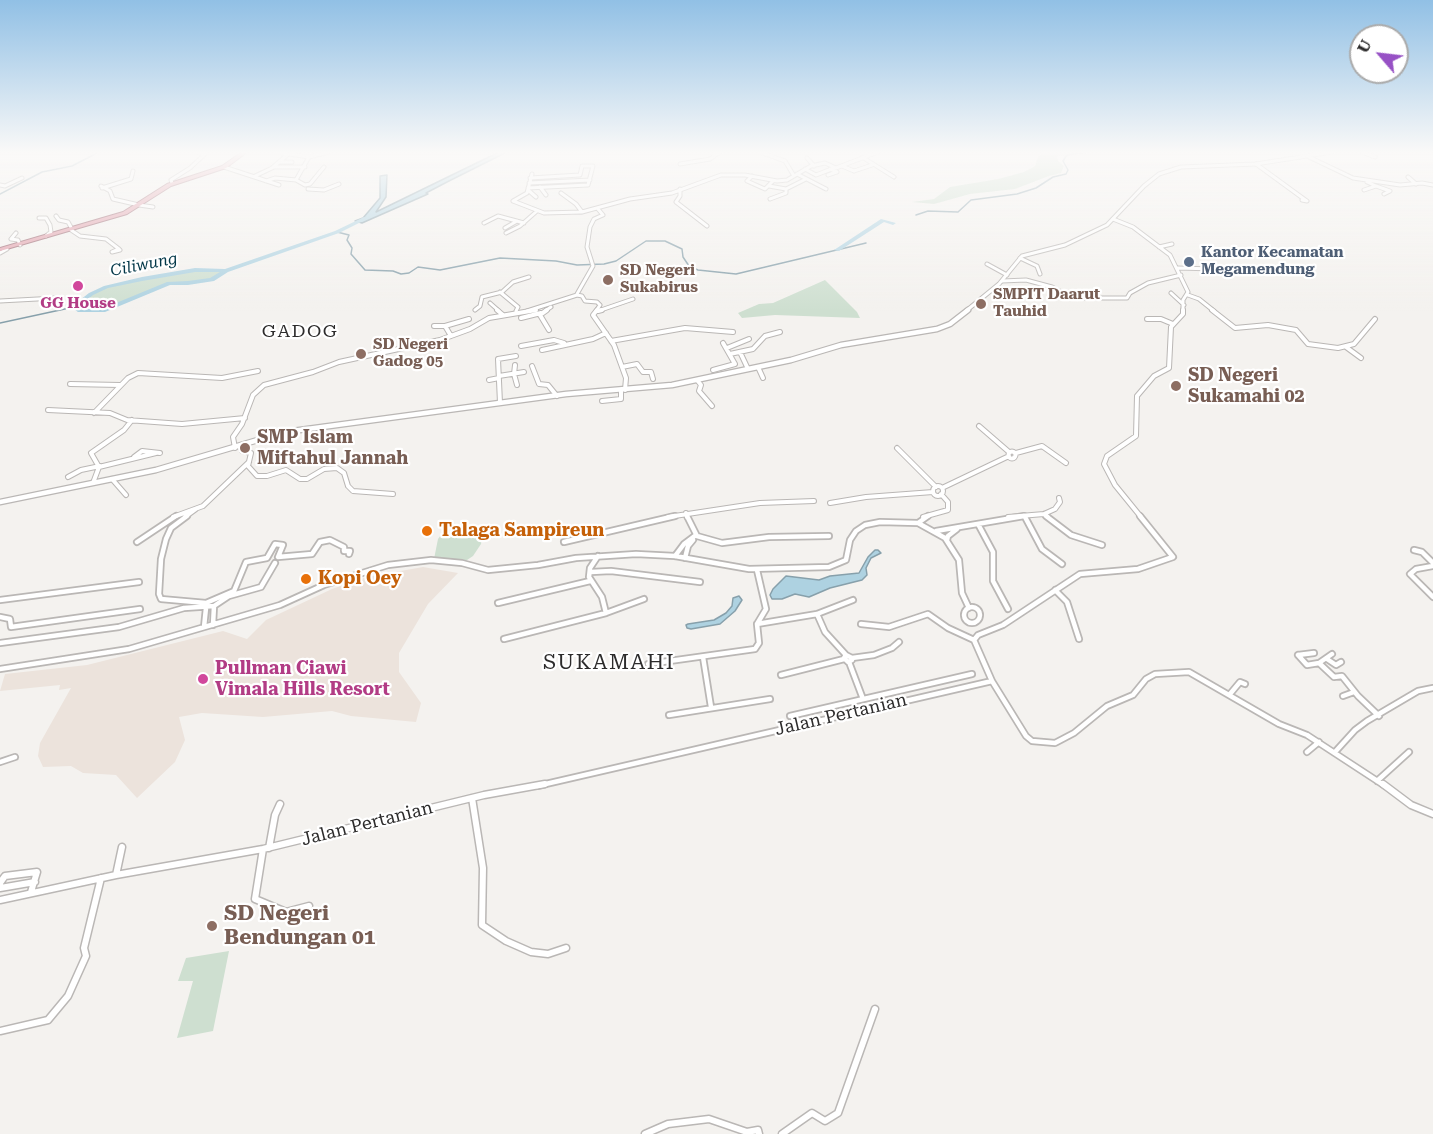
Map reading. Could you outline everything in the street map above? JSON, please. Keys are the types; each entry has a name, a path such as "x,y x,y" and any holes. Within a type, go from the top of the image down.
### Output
{"highway":[{"path":"0,251 125,213 139,205"}],"street":[{"path":"139,205 153,207"},
{"path":"522,205 537,211 556,214 582,212 611,205"},
{"path":"577,205 582,212"},
{"path":"680,205 707,226"},
{"path":"0,502 187,462 296,430 557,396 672,385 758,368 841,345 950,324 1002,281 1020,258 1034,252 1065,245 1100,229 1126,205"},
{"path":"577,295 576,292 593,264 587,247 590,227 594,219 603,216 598,209"},
{"path":"518,221 505,230 524,223 537,211"},
{"path":"56,216 59,220 68,222 72,230 80,236 106,239 119,249"},
{"path":"484,223 497,216 524,223"},
{"path":"39,218 46,218 51,229 44,238"},
{"path":"1113,219 1130,225 1171,256 1188,295 1199,299 1236,328 1269,325 1298,331 1304,342 1308,344 1346,346 1357,343 1359,336 1373,324 1375,319"},
{"path":"16,233 11,239 18,240 21,245"},
{"path":"1159,247 1172,244"},
{"path":"1020,258 1036,266 1040,274"},
{"path":"987,264 1007,275"},
{"path":"1178,268 1214,269"},
{"path":"1074,298 1127,298 1130,292 1145,284 1181,276"},
{"path":"475,310 481,305 482,298 500,292 512,282 529,277"},
{"path":"1002,281 1024,280 1052,287 1063,293"},
{"path":"500,292 518,307 516,311"},
{"path":"1171,293 1184,305"},
{"path":"235,448 233,437 245,418 253,395 264,386 310,374 339,362 424,344 470,329 489,318 516,311 534,310 577,295 582,296 586,301 598,302 600,306 598,311"},
{"path":"974,640 981,633 1003,625 1084,573 1138,569 1173,557 1115,485 1104,464 1107,456 1136,436 1137,397 1154,376 1170,367 1173,324 1182,315 1183,299 1188,295"},
{"path":"0,301 56,298"},
{"path":"602,401 621,399 626,378 611,341 593,315 598,311 633,299"},
{"path":"490,303 503,315"},
{"path":"521,318 541,313 550,307 550,304"},
{"path":"541,313 549,330"},
{"path":"434,326 445,326 469,319"},
{"path":"1147,319 1161,319 1173,324"},
{"path":"445,326 451,336"},
{"path":"611,341 685,328 733,332"},
{"path":"730,354 755,348 766,335 780,332"},
{"path":"542,350 593,339 606,333"},
{"path":"552,340 556,334"},
{"path":"727,348 749,339"},
{"path":"521,346 552,340 566,343"},
{"path":"716,375 712,369 735,364 723,343"},
{"path":"1346,346 1361,358"},
{"path":"740,352 748,369"},
{"path":"500,403 498,358 516,356"},
{"path":"622,367 637,364 643,372 651,372 653,379"},
{"path":"515,365 514,374 517,385"},
{"path":"532,366 540,385 548,384 557,396"},
{"path":"758,368 763,378"},
{"path":"94,413 130,376 141,372 222,378 258,370"},
{"path":"489,380 524,372"},
{"path":"697,380 700,385 699,391 712,406"},
{"path":"70,384 120,385"},
{"path":"48,410 112,414 132,420 199,424 245,418"},
{"path":"99,467 91,453 124,430 132,420"},
{"path":"979,426 1009,454"},
{"path":"241,446 242,451 252,454 249,462 250,471 261,477 286,470 300,479 307,479 328,468 339,469 345,474 348,486 353,491 393,494"},
{"path":"830,503 934,489 942,491 1009,454 1040,446 1065,463"},
{"path":"897,448 934,489"},
{"path":"68,477 81,470 158,453"},
{"path":"249,462 243,465 204,505 171,528 160,559 162,572 159,594 161,599 207,603 234,591 246,562 269,557 275,544 283,545 278,557 312,554 320,542 330,540 344,547 344,551 350,551 350,554"},
{"path":"93,483 99,467"},
{"path":"112,479 126,495"},
{"path":"918,523 923,517 948,510 948,502 942,491"},
{"path":"936,531 957,529 1009,517 1044,514 1055,509 1060,502 1059,498"},
{"path":"564,542 686,513 760,502 814,501"},
{"path":"137,542 162,523 184,511 196,509"},
{"path":"686,513 697,536"},
{"path":"1044,514 1071,535 1102,544"},
{"path":"1024,517 1042,549 1062,564"},
{"path":"0,669 120,651 280,606 324,585 374,568 431,560 462,563 484,570 598,556 636,554 675,556 727,567 757,570 835,566 846,560 853,535 865,525 889,522 918,523 936,531 947,540 959,560 962,593 969,608 978,612 977,621 981,633"},
{"path":"978,524 993,552 993,581 1008,609"},
{"path":"947,540 948,536 957,529"},
{"path":"685,558 689,544 697,536"},
{"path":"675,556 684,544 697,536 722,543 778,537 829,536"},
{"path":"1414,550 1420,551 1433,565 1416,569 1410,574 1433,597"},
{"path":"598,556 591,570 590,581 602,597 606,613"},
{"path":"581,558 591,570 700,582"},
{"path":"0,643 119,627 184,608 214,606 230,596 261,587 275,563"},
{"path":"648,664 755,649 759,643 757,624 766,609 757,570"},
{"path":"498,603 590,581"},
{"path":"0,600 139,582"},
{"path":"1055,590 1067,602 1079,639"},
{"path":"504,639 606,613 644,599"},
{"path":"757,624 817,614 853,600"},
{"path":"213,625 214,606"},
{"path":"204,608 204,627"},
{"path":"969,608 964,611 963,615 967,620 977,621 988,630"},
{"path":"0,617 10,619 11,627 140,609"},
{"path":"817,614 825,632 848,658 863,699"},
{"path":"861,624 889,627 928,614 948,628 974,640 992,681 1026,736 1032,741 1055,743 1074,733 1107,706 1133,695 1146,679 1155,674 1189,672 1279,724 1335,752 1411,806 1433,813"},
{"path":"781,675 848,658 884,652 899,642"},
{"path":"1314,654 1298,655 1307,665 1319,663 1330,657 1336,665 1341,662"},
{"path":"703,657 711,707"},
{"path":"1319,663 1334,677 1342,676 1354,692 1379,716"},
{"path":"790,716 972,674"},
{"name":"Jalan Pertanian","path":"0,900 116,875 266,848 472,798 551,783 992,681"},
{"path":"1230,694 1240,682 1245,684"},
{"path":"1335,752 1358,728 1418,691 1433,688"},
{"path":"1342,696 1354,692"},
{"path":"669,715 770,699"},
{"path":"1307,752 1318,742"},
{"path":"1377,781 1409,752"},
{"path":"0,762 15,757"},
{"path":"472,798 483,868 482,925 506,941 531,952 548,954 566,948"},
{"path":"280,804 266,848 255,899 286,912 309,906"},
{"path":"116,875 122,847"},
{"path":"0,883 5,876 37,872 31,892"},
{"path":"0,1031 48,1020 68,996 86,956 84,948 101,878"},
{"path":"0,888 35,882"},
{"path":"782,1134 812,1113 825,1120 838,1113 857,1064 874,1009"},
{"path":"645,1134 668,1124 710,1119 747,1132 758,1130 759,1134"}],"shaded area":[{"name":"Pullman Ciawi Vimala Hills Resort","path":"423,567 458,573 428,604 399,653 399,672 421,703 416,722 351,716 332,711 263,717 202,713 179,717 185,740 175,762 137,798 116,775 83,773 71,766 43,767 38,756 40,743 71,688 59,690 60,685 0,691 5,674 87,665 223,631 247,639 266,620 332,589 367,577"}],"green space":[{"path":"213,269 226,271 212,280 169,283 105,310 79,310 74,307 91,294 106,287 158,276"},
{"path":"825,280 857,312 860,318 775,315 742,318 738,313 759,304 773,303"},
{"path":"484,526 481,544 473,556 464,562 434,559 441,535"},
{"path":"229,951 213,1031 177,1038 193,981 178,981 186,958"}],"water":[{"path":"374,205 381,205 376,212 391,205 403,205 362,223 355,221 363,218"},
{"path":"875,550 881,553 871,558 866,568 867,575 862,580 830,588 809,597 795,594 782,599 772,599 770,595 786,576 819,580 830,576 859,573"},
{"path":"739,596 742,600 735,611 720,624 687,628 688,624 714,620 726,613 732,606 733,598"}],"waterway":[{"path":"916,215 928,211 958,212 966,205"},
{"name":"Ciliwung","path":"226,271 337,232 366,218"},
{"path":"837,250 883,220 893,223"},
{"path":"337,232 349,235 347,240 352,248 351,254 365,270 393,271 401,274 409,273 418,267 440,270 500,258 556,261 577,265 604,264 616,261 646,241 665,241 682,249 683,257 689,266 698,270 736,274 866,243"},
{"name":"Ciliwung","path":"195,270 226,271 212,280 169,283 105,310 78,310 74,307 91,294 106,287 195,270"},
{"name":"Ciliwung","path":"0,323 74,307"}],"place":[{"name":"Kantor Kecamatan Megamendung","path":"1189,262"},
{"name":"SD Negeri Sukabirus","path":"608,280"},
{"name":"GG House","path":"78,286"},
{"name":"SMPIT Daarut Tauhid","path":"981,304"},
{"name":"SD Negeri Gadog 05","path":"361,354"},
{"name":"SD Negeri Sukamahi 02","path":"1176,386"},
{"name":"SMP Islam Miftahul Jannah","path":"245,448"},
{"name":"Talaga Sampireun","path":"427,531"},
{"name":"Kopi Oey","path":"306,579"},
{"name":"Pullman Ciawi Vimala Hills Resort","path":"203,679"},
{"name":"SD Negeri Bendungan 01","path":"212,926"}],"district":[{"name":"GADOG","path":"300,332"},
{"name":"SUKAMAHI","path":"609,663"}]}
